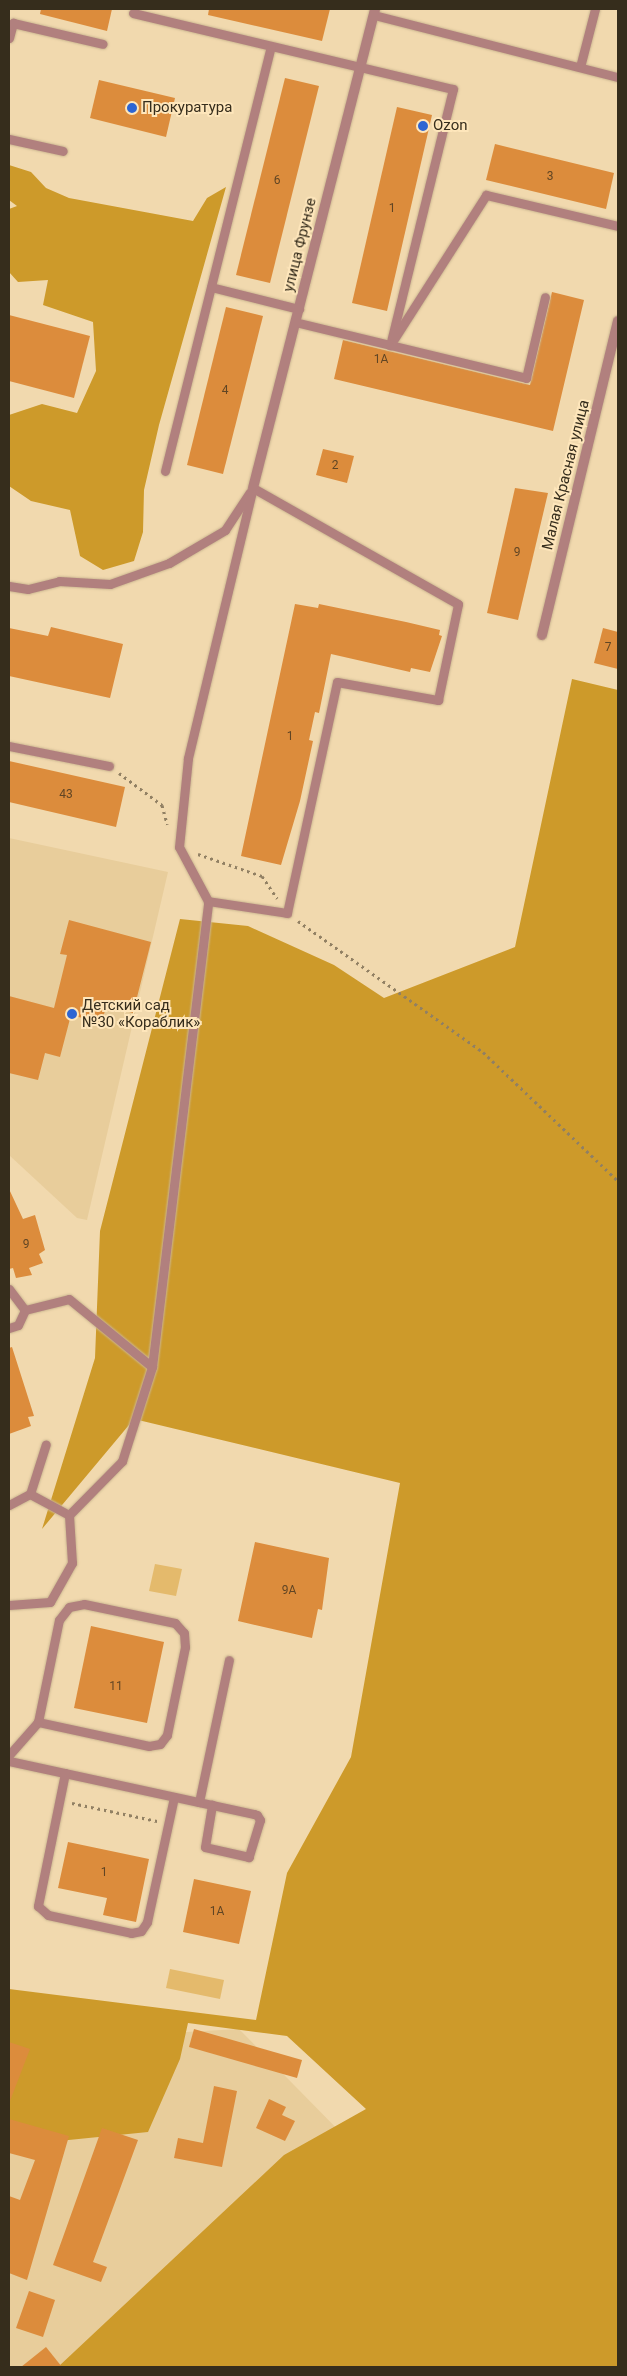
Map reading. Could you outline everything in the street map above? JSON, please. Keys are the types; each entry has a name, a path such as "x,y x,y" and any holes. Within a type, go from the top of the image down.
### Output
{"street":[{"name":"улица Фрунзе","path":"253,488 374,12"},
{"name":"Малая Красная улица","path":"542,635 618,321"}],"lane":[{"path":"580,67 595,9"},
{"path":"374,12 618,76"},
{"path":"133,13 360,70 453,89 390,345"},
{"path":"9,38 13,23 103,44"},
{"path":"165,471 271,47"},
{"path":"9,139 63,151"},
{"path":"390,345 486,195 618,226"},
{"path":"211,287 299,309"},
{"path":"295,322 526,378 545,297"},
{"path":"9,586 28,589 59,582 110,584 169,563 225,530 253,488"},
{"path":"9,1605 50,1602 72,1563 69,1515 122,1461 152,1367 208,900 179,847 188,758 253,488"},
{"path":"208,900 287,913 337,682 438,700 458,604 253,488"},
{"path":"9,746 109,766"},
{"path":"9,1289 25,1310"},
{"path":"25,1310 69,1299 152,1367"},
{"path":"9,1328 18,1325 25,1310"},
{"path":"9,1504 30,1494 46,1444"},
{"path":"30,1494 69,1515"},
{"path":"9,1755 38,1722 59,1620 69,1607 84,1604 175,1623 184,1633 185,1647 169,1725 160,1744 149,1746 38,1722"},
{"path":"199,1802 229,1660"},
{"path":"9,1761 199,1802 212,1805 258,1816 250,1857 206,1848 212,1805"},
{"path":"65,1773 38,1899 40,1910 48,1915 131,1933 141,1931 147,1922 174,1797"}],"path":[{"path":"109,766 162,805 168,828 179,847 262,876 287,913 381,976 483,1052 618,1181"},
{"path":"59,1801 168,1823"}],"shaded area":[{"path":"9,165 31,172 46,188 69,198 193,221 207,198 226,187 159,425 144,490 143,532 134,561 103,570 80,556 70,510 31,501 9,486 9,415 42,404 77,413 96,371 93,322 43,305 48,280 18,282 9,272 9,209 17,206 9,200"},
{"path":"572,679 618,690 618,2367 58,2367 284,2155 366,2109 287,2036 188,2023 180,2059 148,2132 9,2146 9,1989 256,2020 287,1873 351,1757 400,1483 134,1419 42,1529 95,1358 100,1231 180,919 248,926 334,965 384,998 515,947"},
{"name":"Детский сад №30 «Кораблик»","path":"9,838 168,872 87,1220 77,1218 9,1155"},
{"path":"155,1564 182,1569 176,1596 149,1591"},
{"path":"170,1969 224,1980 220,1999 166,1988"},
{"path":"239,2029 348,2140 67,2367 9,2367 9,2042"}],"building":[{"path":"41,9 112,9 107,31 40,14"},
{"path":"209,9 330,9 322,41 208,15"},
{"path":"285,78 319,86 270,283 236,275"},
{"name":"Прокуратура","path":"99,80 175,98 166,137 90,118"},
{"path":"397,107 432,115 387,311 352,303"},
{"path":"495,144 614,173 606,209 486,180"},
{"path":"552,292 584,300 553,431 334,379 343,340 530,385"},
{"path":"226,307 263,316 223,474 187,465"},
{"path":"9,315 90,336 74,398 9,381"},
{"path":"323,449 354,456 347,483 316,475"},
{"path":"515,488 548,493 518,620 487,613"},
{"path":"295,604 318,608 319,604 406,622 440,630 439,635 442,636 430,672 411,668 410,672 331,654 319,713 315,712 309,740 313,741 300,801 281,865 241,856"},
{"path":"51,627 123,644 110,698 9,676 9,628 48,636"},
{"path":"603,628 618,632 618,669 594,663"},
{"path":"9,761 125,787 116,827 9,802"},
{"path":"69,920 151,942 133,1013 106,1006 102,1023 71,1015 60,1057 45,1053 38,1080 9,1073 9,996 54,1008 67,955 60,954"},
{"path":"9,1189 23,1219 35,1215 45,1250 39,1254 43,1263 29,1268 32,1275 16,1278 13,1268 9,1269"},
{"path":"12,1347 34,1416 28,1417 31,1426 9,1434 9,1348"},
{"path":"255,1542 329,1558 322,1610 318,1609 312,1638 238,1621"},
{"path":"91,1626 164,1642 147,1723 74,1708"},
{"path":"68,1842 149,1859 136,1922 103,1915 107,1898 58,1888"},
{"path":"194,1879 251,1891 239,1944 183,1932"},
{"path":"194,2029 302,2060 297,2078 189,2047"},
{"path":"9,2042 30,2049 10,2101 9,2101"},
{"path":"214,2086 237,2091 222,2167 174,2158 178,2138 203,2143"},
{"path":"269,2099 286,2107 282,2115 295,2121 285,2141 256,2128"},
{"path":"9,2119 69,2136 27,2280 9,2273 9,2196 20,2200 35,2160 9,2153"},
{"path":"102,2128 138,2140 93,2262 107,2267 101,2282 53,2265"},
{"path":"29,2291 55,2300 43,2337 16,2328"},
{"path":"46,2347 62,2367 21,2367"}],"place":[{"name":"Прокуратура","path":"132,108"},
{"name":"Ozon","path":"423,126"},
{"name":"Детский сад №30 «Кораблик»","path":"72,1014"}]}
